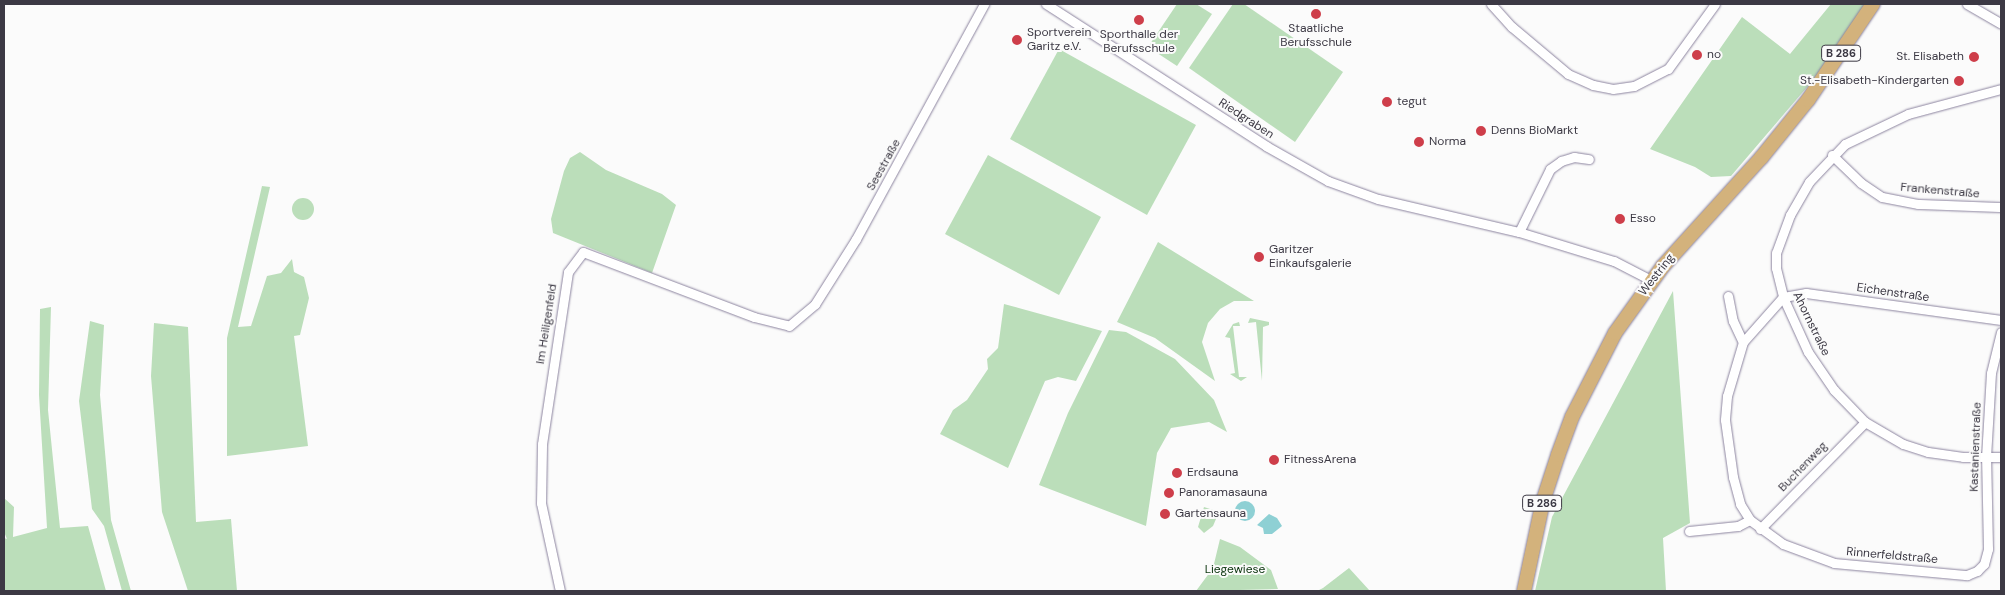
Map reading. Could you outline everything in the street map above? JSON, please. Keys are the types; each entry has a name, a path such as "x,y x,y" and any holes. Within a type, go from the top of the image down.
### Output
{"main road":[{"name":"Westring","path":"1524,591 1543,501 1572,417 1615,333 1651,280 1761,158 1824,78 1873,4"}],"street":[{"name":"Seestraße","path":"788,326 816,304 856,239 954,63 984,4"},
{"name":"Riedgraben","path":"1046,4 1266,146 1315,174 1378,199 1519,232 1579,250 1619,263 1651,280"},
{"path":"1491,4 1512,27 1568,74 1593,85 1613,89 1634,86 1668,69 1715,4"},
{"path":"1967,4 2001,24"},
{"name":"Ahornstraße","path":"2001,89 1885,123 1855,137 1832,155 1809,182 1790,215 1776,253 1776,268 1783,297 1808,352 1834,390 1865,422 1903,444 1928,452 2001,457"},
{"name":"Frankenstraße","path":"1832,155 1861,183 1882,197 1927,205 2001,207"},
{"path":"1519,232 1550,169 1561,161 1574,157 1589,159"},
{"name":"Im Heiligenfeld","path":"560,591 541,503 542,444 568,272 583,252 754,317 788,326"},
{"name":"Eichenstraße","path":"1783,297 1806,293 2001,320"},
{"path":"1728,296 1733,321 1743,342"},
{"name":"Rinnerfeldstraße","path":"1783,297 1743,342 1730,379 1726,420 1733,477 1740,504 1750,520 1783,544 1834,563 1967,574 1984,564"},
{"name":"Kastanienstraße","path":"1984,564 1988,549 1986,457 1992,373 2001,332"},
{"name":"Buchenweg","path":"1760,529 1865,422"},
{"path":"1689,531 1738,526 1750,520"}],"green space":[{"path":"1177,4 1196,4 1212,14 1177,66 1148,47"},
{"path":"1233,4 1244,4 1343,72 1295,142 1189,68"},
{"path":"1831,4 1866,4 1820,72 1731,176 1711,177 1695,167 1650,149 1742,17 1790,54"},
{"path":"1059,49 1196,125 1147,215 1010,139"},
{"path":"580,152 606,170 662,194 676,205 652,273 553,233 551,219 564,171 570,158"},
{"path":"988,155 1101,217 1059,295 945,234"},
{"path":"262,186 270,187 238,327 251,326 267,276 281,273 292,259 294,272 304,277 309,298 300,335 294,336 308,446 227,456 227,338"},
{"path":"303,198 311,201 314,209 311,217 303,220 295,217 292,209 295,201"},
{"path":"1158,242 1254,301 1234,301 1220,309 1208,323 1202,342 1215,381 1155,338 1117,322"},
{"path":"1673,291 1690,523 1663,538 1666,591 1535,591 1552,517"},
{"path":"1004,304 1102,331 1076,381 1058,377 1045,381 1008,468 940,434 953,410 967,400 988,369 987,359 998,348"},
{"path":"51,307 48,410 60,528 88,526 106,591 4,591 4,538 7,539 4,532 4,498 14,507 13,537 47,528 39,395 40,309"},
{"path":"1250,318 1269,322 1269,325 1263,327 1262,381 1256,322 1248,323"},
{"path":"90,321 104,325 100,395 111,520 131,591 122,591 104,526 92,509 79,401"},
{"path":"1239,322 1240,326 1233,326 1239,377 1247,377 1241,381 1230,374 1235,373 1230,338 1225,337 1233,324"},
{"path":"154,323 188,327 196,522 231,519 237,591 188,591 162,512 151,376"},
{"path":"1109,330 1126,332 1175,359 1214,400 1227,432 1209,422 1171,428 1157,453 1146,526 1039,485 1068,413"},
{"name":"Liegewiese","path":"1204,507 1219,512 1213,526 1204,533 1198,527"},
{"name":"Liegewiese","path":"1220,539 1240,547 1271,570 1278,589 1196,591 1213,568"},
{"path":"1349,568 1370,591 1317,591 1323,588"}],"water":[{"path":"1245,501 1252,504 1255,511 1252,518 1245,521 1238,518 1235,511 1238,504"},
{"path":"1269,514 1277,518 1282,526 1272,534 1264,534 1263,528 1257,525"}],"place":[{"name":"Staatliche Berufsschule","path":"1316,14"},
{"name":"Sporthalle der Berufsschule","path":"1139,20"},
{"name":"Sportverein Garitz e.V.","path":"1017,40"},
{"name":"no","path":"1697,55"},
{"name":"St. Elisabeth","path":"1974,57"},
{"name":"St.-Elisabeth-Kindergarten","path":"1959,81"},
{"name":"tegut","path":"1387,102"},
{"name":"Denns BioMarkt","path":"1481,131"},
{"name":"Norma","path":"1419,142"},
{"name":"Esso","path":"1620,219"},
{"name":"Garitzer Einkaufsgalerie","path":"1259,257"},
{"name":"FitnessArena","path":"1274,460"},
{"name":"Erdsauna","path":"1177,473"},
{"name":"Panoramasauna","path":"1169,493"},
{"name":"Gartensauna","path":"1165,514"}]}
